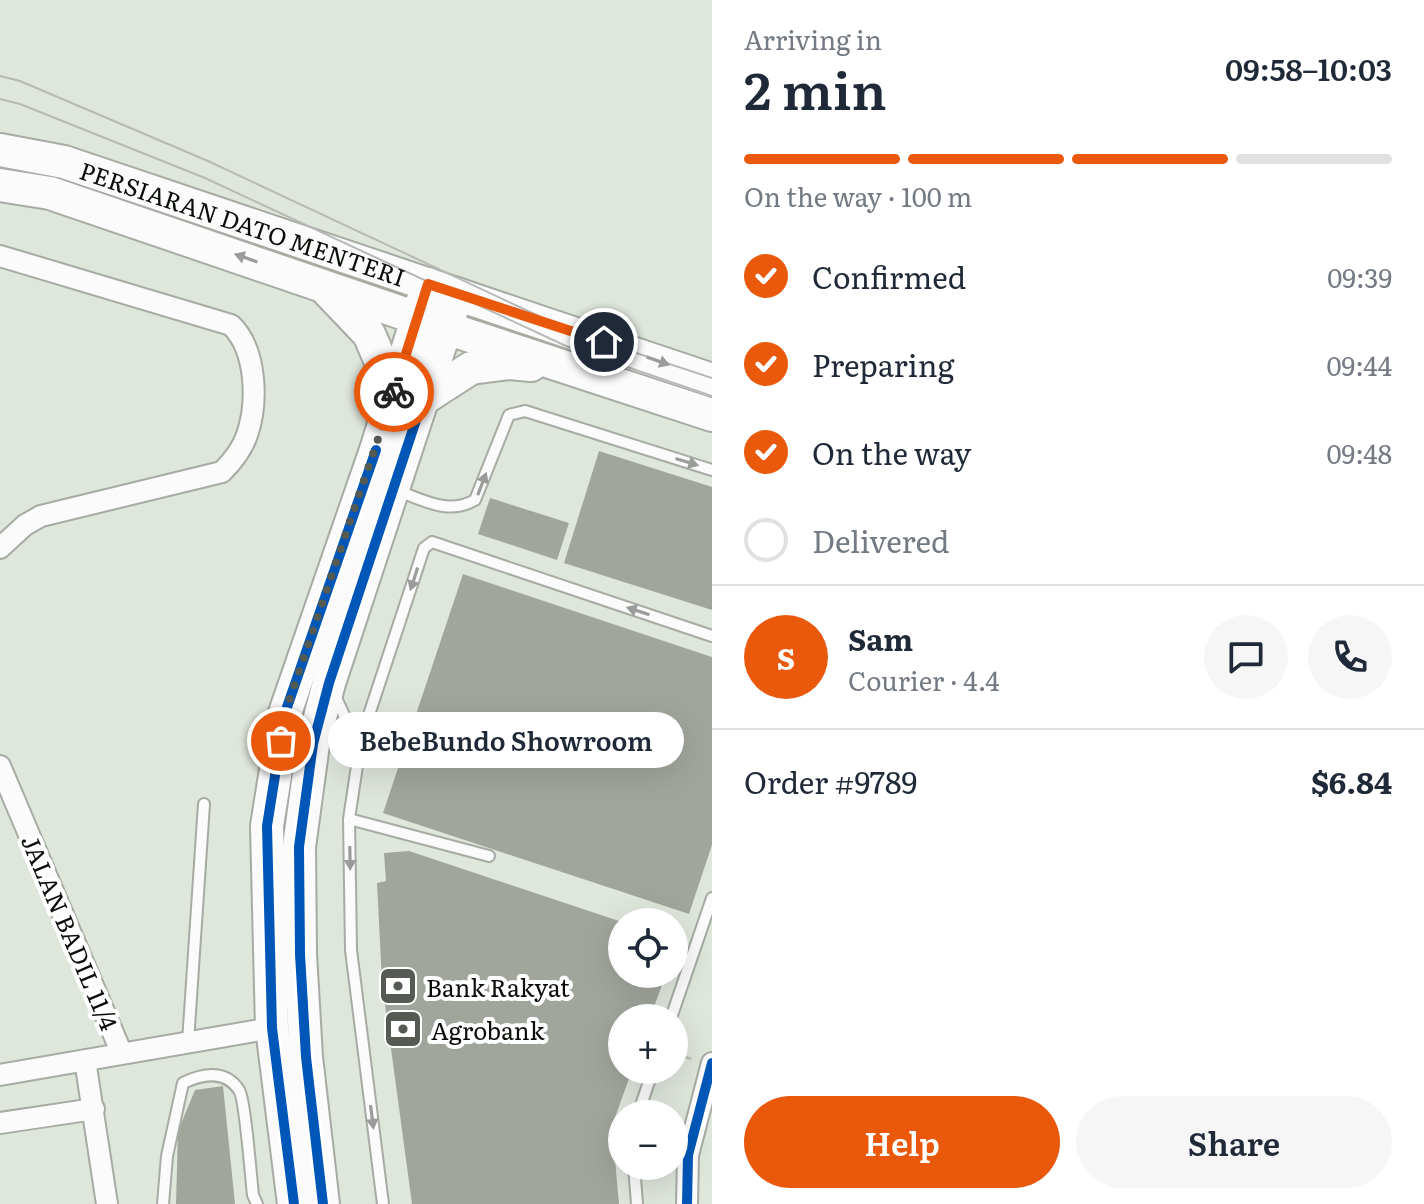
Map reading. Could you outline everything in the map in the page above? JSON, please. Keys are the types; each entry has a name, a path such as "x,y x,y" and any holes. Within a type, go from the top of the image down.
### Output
{"main road":[{"name":"PERSIARAN DATO MENTERI","path":"0,150 64,162 712,380"},
{"name":"PERSIARAN DATO MENTERI","path":"0,185 50,193 712,415"},
{"path":"320,283 369,334 381,362 376,450"},
{"path":"294,1204 272,1028 267,826 285,713 376,450 432,323 442,289"},
{"path":"323,1204 306,1057 300,954 299,847 313,744 329,683 423,399 432,323"},
{"path":"423,399 471,368 508,363 563,367"}],"street":[{"path":"0,256 231,325 245,345 253,389 253,411 247,436 237,457 222,472 41,516 25,525 0,548"},
{"name":"JALAN BADIL 11/4","path":"0,766 122,1054"},
{"path":"0,1075 272,1028"},
{"path":"85,1060 107,1204"},
{"path":"687,1204 688,1155 704,1061"},
{"path":"0,1123 94,1109"}],"lane":[{"path":"393,489 447,509 462,508 475,500 509,415 525,411 712,470"},
{"path":"383,1204 351,950 349,819 361,739 424,548 432,542 712,636"},
{"path":"329,683 344,715 361,739"},
{"path":"188,1042 204,804"},
{"path":"349,819 489,856"},
{"path":"676,1004 712,898"},
{"path":"163,1204 167,1156 183,1083 201,1074 227,1078 240,1091 253,1195 257,1204"},
{"path":"635,1180 637,1204"}],"building":[{"path":"599,451 712,487 712,610 564,563"},
{"path":"490,498 569,523 557,560 478,534"},
{"path":"463,574 712,657 712,845 689,914 688,908 671,908 383,813"},
{"path":"409,851 608,917 608,988 661,988 655,1004 608,1004 608,1084 627,1084 621,1100 608,1100 608,1180 617,1180 619,1204 412,1204 382,982 377,883 386,881 384,853"},
{"path":"223,1086 235,1204 176,1204 178,1131 195,1090"}],"tram line":[{"path":"0,76 20,81 208,161 573,332 712,378"},
{"path":"0,99 20,104 205,178 566,346 712,396"}],"cycle path":[{"path":"323,1204 306,1057 300,954 299,847 313,744 329,683 423,399"},
{"path":"294,1204 272,1028 267,826 285,713 376,450"},
{"path":"687,1204 688,1155 712,1063"}],"way so far":[{"path":"281,741 285,713 394,392"}],"place":[{"name":"BebeBundo Showroom","path":"281,741"},
{"name":"Bank Rakyat","path":"398,986"},
{"name":"Agrobank","path":"403,1029"}],"route":[{"path":"394,392 428,284 604,342"}]}
